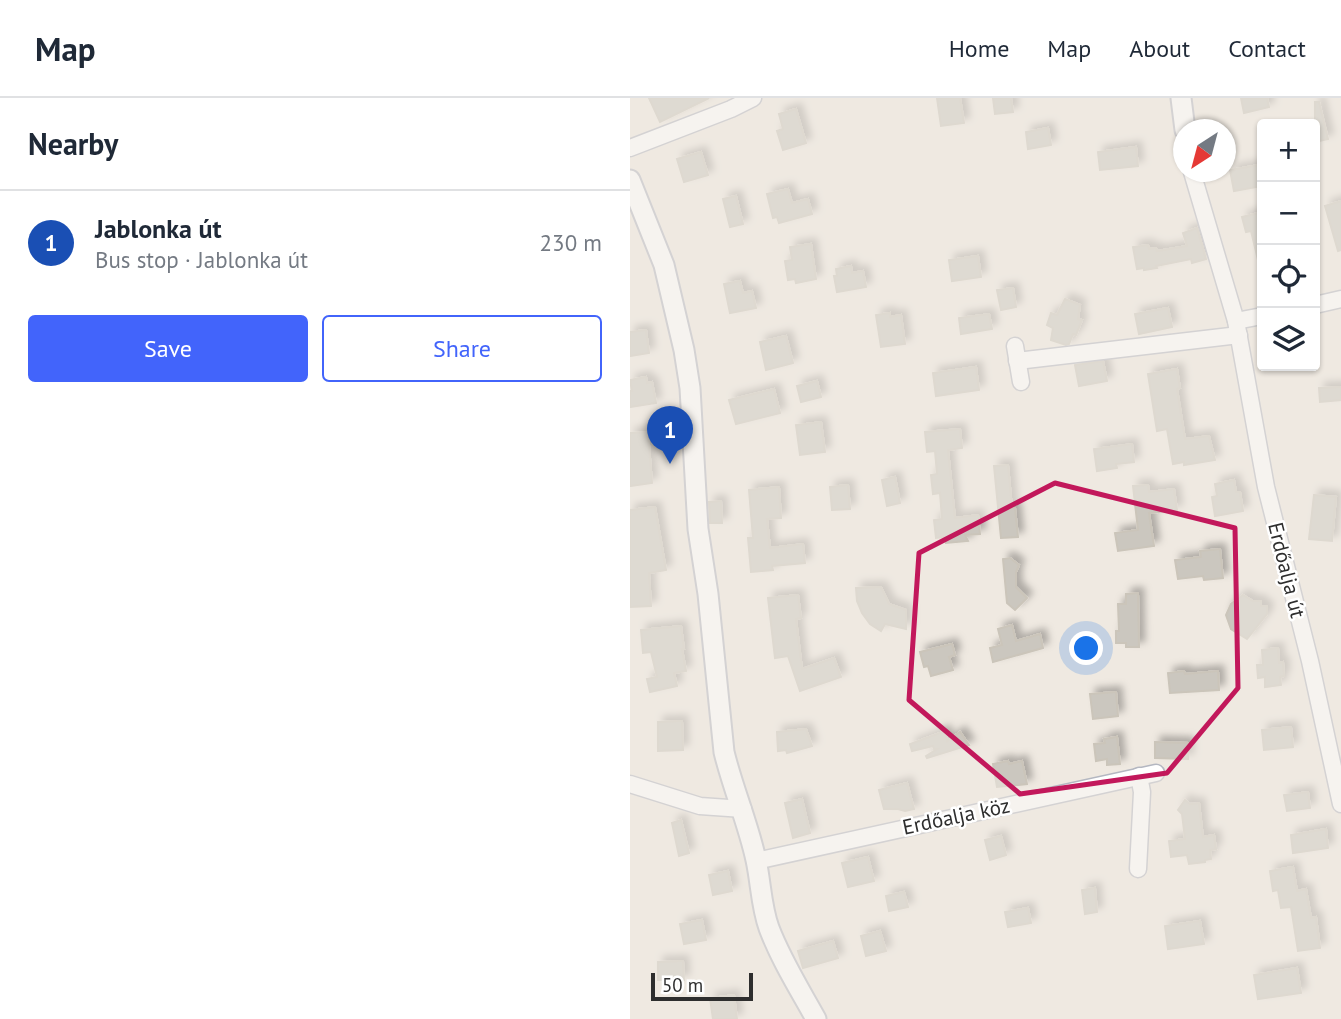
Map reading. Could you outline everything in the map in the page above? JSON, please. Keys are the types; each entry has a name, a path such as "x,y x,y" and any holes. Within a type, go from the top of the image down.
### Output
{"street":[{"path":"630,148 753,98"},
{"path":"1181,98 1184,119"},
{"path":"630,180 664,265 684,350 690,388 698,528 708,594 723,742 729,772 743,809 769,928 816,1019"},
{"name":"Erdőalja út","path":"1195,182 1237,328 1271,509 1310,661 1341,804"},
{"path":"1320,304 1341,299"},
{"path":"1021,382 1016,354 1237,328 1257,318"},
{"name":"Erdőalja köz","path":"756,861 1156,773"},
{"path":"1138,869 1142,792 1139,776"},
{"path":"630,784 700,806 743,809"}],"highlighted area":[{"path":"1055,483 1235,528 1238,688 1167,773 1020,794 909,700 919,553"}],"building":[{"path":"649,98 709,98 660,122"},
{"path":"937,98 960,98 964,123 941,126"},
{"path":"993,98 1011,98 1013,112 995,114"},
{"path":"1241,98 1267,98 1269,107 1244,113"},
{"path":"1315,102 1319,102 1328,139 1320,141 1320,119 1315,119"},
{"path":"796,109 806,143 783,150 777,131 783,129 779,114"},
{"path":"1048,128 1051,145 1028,149 1026,132"},
{"path":"1136,147 1138,166 1100,170 1098,152"},
{"path":"701,152 708,175 684,182 677,159"},
{"path":"1257,165 1257,187 1234,191 1232,182 1236,182 1236,169"},
{"path":"788,189 792,203 808,199 812,214 779,223 777,217 773,218 767,194"},
{"path":"736,196 743,224 730,227 723,199"},
{"path":"1341,201 1341,250 1338,251 1325,206"},
{"path":"1257,213 1257,256 1251,231 1246,232 1242,217"},
{"path":"1197,228 1206,259 1192,263 1191,259 1156,266 1157,268 1137,269 1133,247 1148,245 1149,249 1156,248 1157,251 1187,246 1183,233"},
{"path":"811,244 816,279 796,283 795,279 788,280 785,261 792,260 790,247"},
{"path":"978,256 981,277 952,281 949,260"},
{"path":"851,266 852,273 863,271 866,287 837,292 834,276 837,276 836,269"},
{"path":"740,281 743,293 752,291 756,308 730,313 724,284"},
{"path":"1013,288 1016,307 1001,310 997,290"},
{"path":"1065,299 1080,305 1078,319 1082,320 1076,335 1073,334 1066,345 1051,340 1053,328 1047,325 1051,313 1057,315"},
{"path":"1168,308 1172,327 1139,334 1135,314"},
{"path":"890,313 890,317 901,315 905,344 881,347 876,315"},
{"path":"989,314 992,329 961,334 959,318"},
{"path":"646,330 649,353 630,356 630,332"},
{"path":"786,336 793,363 766,370 760,342"},
{"path":"1103,361 1107,381 1079,386 1075,365"},
{"path":"976,367 979,390 936,396 933,373"},
{"path":"1177,369 1180,388 1177,389 1185,439 1209,436 1215,460 1173,464 1167,429 1157,431 1148,374"},
{"path":"646,377 647,383 652,382 656,403 630,407 630,380"},
{"path":"817,381 821,397 801,402 797,386"},
{"path":"1341,387 1341,400 1320,402 1319,388"},
{"path":"774,389 780,413 736,424 729,400"},
{"path":"821,422 825,452 800,455 796,425"},
{"path":"960,429 962,448 948,450 955,518 978,515 980,534 965,535 968,541 946,543 945,537 936,538 934,520 942,519 940,493 933,494 931,475 937,474 935,451 927,452 925,432"},
{"path":"648,432 652,483 630,486 630,433"},
{"path":"1132,444 1134,462 1116,464 1117,468 1097,471 1094,449"},
{"path":"1008,465 1018,537 1001,538 994,466"},
{"path":"895,477 900,503 887,506 882,480"},
{"path":"1234,480 1236,492 1240,492 1243,511 1215,516 1212,497 1217,496 1215,484"},
{"path":"848,485 850,509 832,510 830,487"},
{"path":"1148,485 1149,492 1174,489 1177,510 1149,513 1154,546 1118,551 1115,533 1138,530 1133,486"},
{"path":"779,487 781,518 767,519 770,548 803,544 805,563 772,566 773,570 751,572 748,538 753,538 749,490"},
{"path":"1314,495 1336,497 1332,541 1309,539"},
{"path":"721,501 722,523 710,523 709,502"},
{"path":"655,507 666,570 649,573 651,606 630,607 630,510"},
{"path":"1220,549 1223,578 1204,580 1203,576 1178,579 1175,560 1201,557 1200,551"},
{"path":"1010,558 1019,565 1016,587 1027,598 1015,610 1007,603 1003,559"},
{"path":"881,587 889,604 906,610 906,629 885,624 881,631 870,624 862,613 856,588"},
{"path":"1138,593 1139,647 1126,647 1126,643 1116,643 1116,631 1119,631 1118,604 1126,604 1126,594"},
{"path":"798,595 801,618 796,619 802,669 834,658 841,677 800,691 788,656 775,658 768,598"},
{"path":"1243,595 1253,601 1261,601 1261,606 1267,606 1267,614 1247,639 1231,629 1226,615 1231,604"},
{"path":"1012,625 1016,641 1040,634 1043,648 993,662 990,648 1002,645 998,629"},
{"path":"681,626 686,671 674,673 677,686 650,692 647,679 657,677 651,652 643,653 641,630"},
{"path":"952,644 955,655 949,657 953,670 931,676 928,666 924,667 920,652"},
{"path":"1278,648 1279,663 1283,662 1284,676 1280,677 1281,685 1265,687 1265,677 1258,678 1257,665 1263,665 1262,650"},
{"path":"1184,671 1185,674 1218,671 1219,690 1170,693 1168,673"},
{"path":"1116,692 1118,716 1093,719 1090,694"},
{"path":"682,721 683,750 658,751 658,722"},
{"path":"1291,727 1293,747 1264,750 1262,730"},
{"path":"806,729 812,746 787,753 786,750 778,751 777,732"},
{"path":"945,731 947,741 960,732 969,745 927,758 926,756 937,749 933,746 912,751 910,744"},
{"path":"1117,737 1120,764 1107,765 1107,759 1096,761 1094,744 1105,743 1104,739"},
{"path":"1155,742 1188,743 1188,759 1155,758"},
{"path":"1008,761 1009,764 1022,761 1027,784 997,787 993,764"},
{"path":"907,783 914,809 884,809 879,790"},
{"path":"1308,792 1310,808 1287,811 1284,795"},
{"path":"802,799 810,833 793,838 785,803"},
{"path":"1185,800 1190,804 1199,803 1203,837 1214,835 1216,849 1210,850 1211,859 1205,862 1189,864 1187,855 1171,857 1169,841 1185,839 1182,814 1178,810"},
{"path":"681,820 689,853 679,856 672,823"},
{"path":"1326,829 1328,848 1293,853 1291,835"},
{"path":"1001,836 1006,855 990,860 985,840"},
{"path":"868,857 874,881 848,887 842,863"},
{"path":"1293,867 1297,891 1306,889 1311,918 1316,917 1320,948 1298,951 1291,907 1281,908 1278,890 1273,891 1270,871"},
{"path":"728,871 732,891 713,895 709,875"},
{"path":"1095,888 1097,912 1085,914 1082,890"},
{"path":"904,892 908,907 889,911 886,896"},
{"path":"1028,908 1031,923 1008,927 1005,912"},
{"path":"702,920 706,940 684,944 680,924"},
{"path":"1200,921 1204,944 1168,949 1165,926"},
{"path":"880,931 886,951 866,956 861,936"},
{"path":"833,941 838,958 803,968 798,951"},
{"path":"683,961 684,980 658,980 658,962"},
{"path":"1297,968 1301,993 1258,999 1254,975"},
{"path":"734,995 737,1019 713,1019 710,998"}],"place":[{"name":"Jablonka út","path":"670,464"}]}
